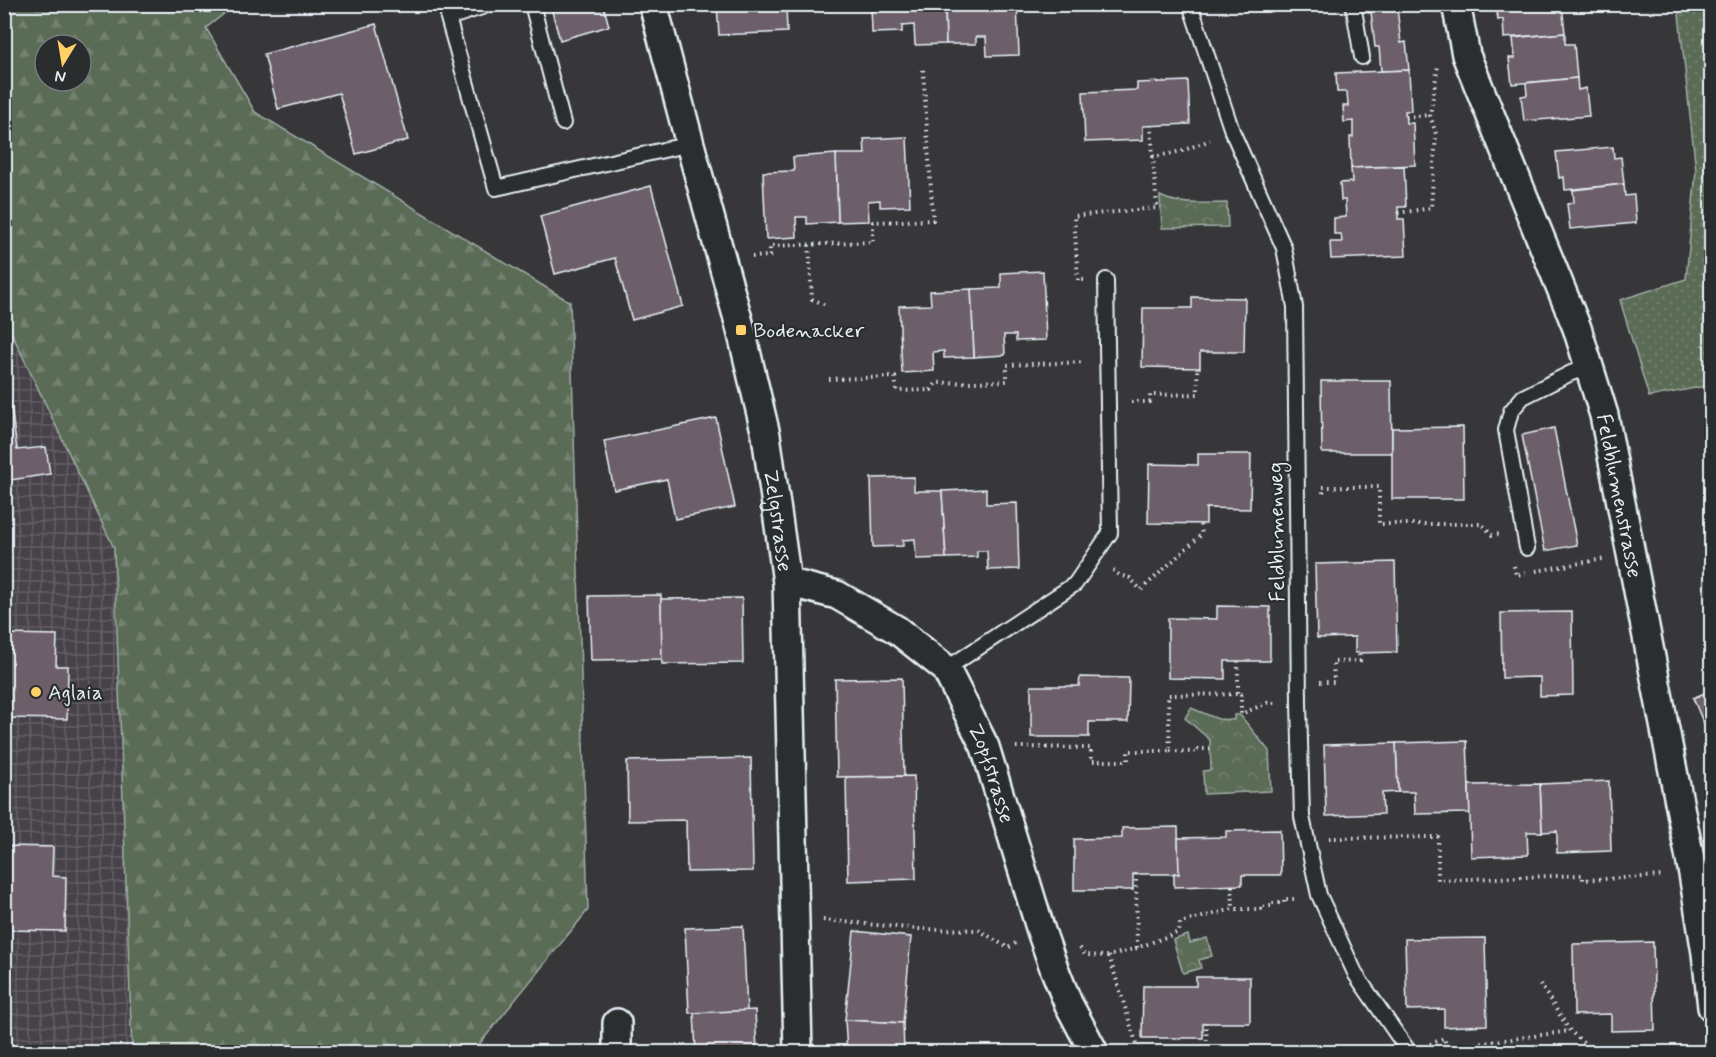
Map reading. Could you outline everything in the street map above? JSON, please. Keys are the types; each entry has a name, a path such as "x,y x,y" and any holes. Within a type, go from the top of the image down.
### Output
{"street":[{"name":"Zelgstrasse","path":"653,4 741,330 766,435 787,582 798,1053"},
{"name":"Feldblumenstrasse","path":"1456,4 1466,55 1577,328 1604,414 1693,874 1712,1007"},
{"name":"Zopfstrasse","path":"787,582 837,595 897,630 946,669 985,747 1041,931 1068,1003 1094,1053"},
{"path":"617,1023 617,1053"}],"lane":[{"path":"492,4 448,18 496,188 690,144"},
{"path":"532,4 563,123"},
{"name":"Feldblumenweg","path":"1190,4 1232,131 1284,248 1295,307 1302,817 1320,895 1356,975 1409,1053"},
{"path":"1353,4 1362,57"},
{"path":"946,669 1076,584 1110,533 1106,280"},
{"path":"1527,548 1506,430 1511,411 1523,397 1570,373 1589,367"}],"path":[{"path":"1398,213 1431,208 1436,134 1430,115 1438,64"},
{"path":"744,257 770,256 770,246 873,242 873,222 933,220 923,69"},
{"path":"1406,117 1430,115"},
{"path":"1106,280 1078,280 1074,216 1157,208 1150,125"},
{"path":"1153,157 1182,151 1232,131"},
{"path":"809,245 812,299 826,305"},
{"path":"829,379 895,377 897,391 931,390 936,383 1007,381 1007,365 1107,361"},
{"path":"1108,401 1150,402 1150,395 1198,394 1197,368"},
{"path":"1323,498 1323,487 1379,487 1380,524 1482,524 1492,535 1509,534"},
{"path":"1096,554 1119,574 1130,578 1141,590 1202,534 1200,524"},
{"path":"1514,564 1516,575 1604,559"},
{"path":"1299,683 1334,682 1333,662 1360,661 1359,653"},
{"path":"1238,661 1238,694 1241,694 1241,714 1267,704 1299,703"},
{"path":"1170,751 1168,695 1238,694"},
{"path":"985,747 1090,748 1091,761 1128,761 1128,751 1196,752 1196,749 1210,749"},
{"path":"1308,838 1438,837 1438,880 1583,875 1583,880 1672,876"},
{"path":"1136,874 1137,948"},
{"path":"1232,886 1233,909"},
{"path":"1079,946 1085,955 1108,956 1179,932 1180,923 1233,909 1261,909 1261,906 1271,906 1271,903 1284,903 1284,899 1296,899 1296,896 1320,895"},
{"path":"814,919 919,928 979,930 1008,948 1041,931"},
{"path":"1108,956 1139,1052 1207,1050 1206,1023"},
{"path":"1540,984 1570,1031 1594,1053"},
{"path":"1424,1048 1444,1038 1447,1048 1570,1031"},
{"path":"1601,1053 1695,1049"}],"shaded area":[{"path":"4,319 114,548 132,1052 5,1052"}],"green space":[{"path":"5,4 235,5 206,28 255,112 570,302 588,910 473,1052 132,1052 114,548 5,319"},
{"path":"1678,5 1711,5 1711,385 1649,397 1620,300 1686,279 1696,171"},
{"path":"1160,196 1184,203 1227,203 1228,227 1162,228"},
{"path":"1191,708 1218,719 1234,720 1234,715 1240,715 1269,751 1271,791 1204,794 1203,771 1211,770 1210,740 1185,718"},
{"path":"1188,935 1190,943 1207,938 1212,956 1199,960 1201,968 1183,973 1173,940"}],"building":[{"path":"550,4 603,4 609,26 560,40"},
{"path":"786,4 787,32 719,35 717,5"},
{"path":"871,4 945,4 946,44 915,45 914,25 902,26 902,32 872,33"},
{"path":"945,4 1017,4 1019,55 987,56 986,37 976,37 976,44 946,44"},
{"path":"1367,4 1394,4 1394,8 1397,8 1401,43 1406,42 1409,70 1381,71 1379,47 1375,47 1371,12 1368,13"},
{"path":"1496,4 1562,4 1565,33 1504,38 1503,19 1498,20"},
{"path":"376,24 408,140 356,154 339,93 278,109 264,54"},
{"path":"1565,33 1565,44 1574,44 1577,78 1512,84 1509,58 1515,58 1513,38"},
{"path":"1409,70 1411,111 1405,111 1406,123 1413,123 1415,165 1351,168 1350,137 1353,137 1353,121 1344,122 1343,106 1348,106 1347,92 1337,92 1336,73"},
{"path":"1577,78 1578,90 1586,88 1589,116 1524,121 1521,96 1527,95 1526,83"},
{"path":"1188,81 1190,124 1143,126 1143,140 1085,142 1083,92 1137,90 1137,83"},
{"path":"907,137 910,206 880,207 880,200 868,201 869,221 838,222 836,154 865,154 864,139"},
{"path":"1613,147 1614,158 1621,157 1624,184 1565,190 1564,177 1559,178 1556,152"},
{"path":"836,154 838,222 807,224 807,217 796,217 797,237 766,239 763,172 794,171 793,157"},
{"path":"1404,166 1406,207 1398,207 1398,219 1404,219 1406,256 1331,259 1330,242 1342,242 1341,234 1334,234 1334,218 1346,217 1345,200 1341,200 1340,183 1352,182 1351,168"},
{"path":"1624,184 1625,196 1634,195 1636,223 1570,229 1567,204 1574,203 1573,190"},
{"path":"651,186 683,306 632,320 615,258 555,274 540,216"},
{"path":"1043,271 1046,340 1016,341 1016,335 1004,335 1005,355 974,357 971,289 1001,288 1001,273"},
{"path":"971,289 974,357 944,358 944,351 933,352 934,371 902,373 899,306 931,305 930,291"},
{"path":"1192,297 1245,298 1244,352 1200,352 1200,368 1142,367 1143,308 1192,308"},
{"path":"1321,381 1391,381 1392,453 1322,453"},
{"path":"10,398 17,450 46,447 50,474 4,481 4,399"},
{"path":"716,418 735,507 675,519 667,479 614,490 604,441"},
{"path":"1463,427 1464,499 1392,499 1392,428"},
{"path":"1554,428 1577,545 1545,551 1522,435"},
{"path":"1198,454 1251,454 1250,509 1206,508 1206,524 1148,523 1149,464 1198,465"},
{"path":"914,477 914,491 942,491 946,558 916,559 915,539 903,540 903,546 873,547 871,478"},
{"path":"986,489 986,504 1017,503 1019,569 988,570 987,551 977,551 977,557 946,558 942,491"},
{"path":"1395,562 1397,652 1355,653 1355,637 1317,638 1315,564"},
{"path":"661,595 663,659 591,660 589,596"},
{"path":"742,598 743,663 662,664 661,599"},
{"path":"1217,606 1270,607 1270,661 1225,661 1225,679 1168,678 1168,618 1217,619"},
{"path":"1572,612 1573,695 1540,696 1540,677 1502,678 1501,613"},
{"name":"Aglaia","path":"4,634 57,635 56,666 68,666 67,719 4,718"},
{"path":"1080,677 1129,678 1128,722 1089,722 1089,737 1031,737 1031,686 1079,686"},
{"path":"902,678 904,776 837,777 835,679"},
{"path":"1712,690 1712,741 1711,741 1693,698"},
{"path":"1467,741 1470,813 1415,814 1414,792 1398,792 1396,743"},
{"path":"1396,743 1398,792 1382,793 1383,814 1326,816 1324,745"},
{"path":"751,758 753,871 687,872 686,820 628,821 627,761"},
{"path":"914,776 916,879 848,881 846,777"},
{"path":"1609,781 1611,851 1557,853 1557,831 1542,832 1540,784"},
{"path":"1540,784 1542,832 1527,832 1528,855 1471,857 1469,785"},
{"path":"1178,827 1179,874 1133,874 1133,890 1074,890 1074,839 1122,838 1122,828"},
{"path":"1280,830 1281,875 1242,875 1242,885 1174,887 1174,873 1179,874 1178,838 1226,837 1226,831"},
{"path":"4,846 53,847 52,876 66,877 65,931 4,930"},
{"path":"743,926 747,1011 689,1013 685,928"},
{"path":"854,931 911,937 903,1023 845,1020"},
{"path":"1485,938 1487,1025 1444,1027 1444,1009 1407,1010 1405,939"},
{"path":"1653,942 1655,1030 1611,1031 1611,1014 1574,1015 1573,944"},
{"path":"1196,977 1250,977 1250,1023 1203,1023 1203,1038 1142,1038 1143,986 1196,986"},
{"path":"755,1010 757,1052 696,1052 694,1013"},
{"path":"845,1020 903,1023 904,1052 847,1052"}],"place":[{"name":"Bodenacker","path":"741,330"},
{"name":"Aglaia","path":"36,692"}]}
